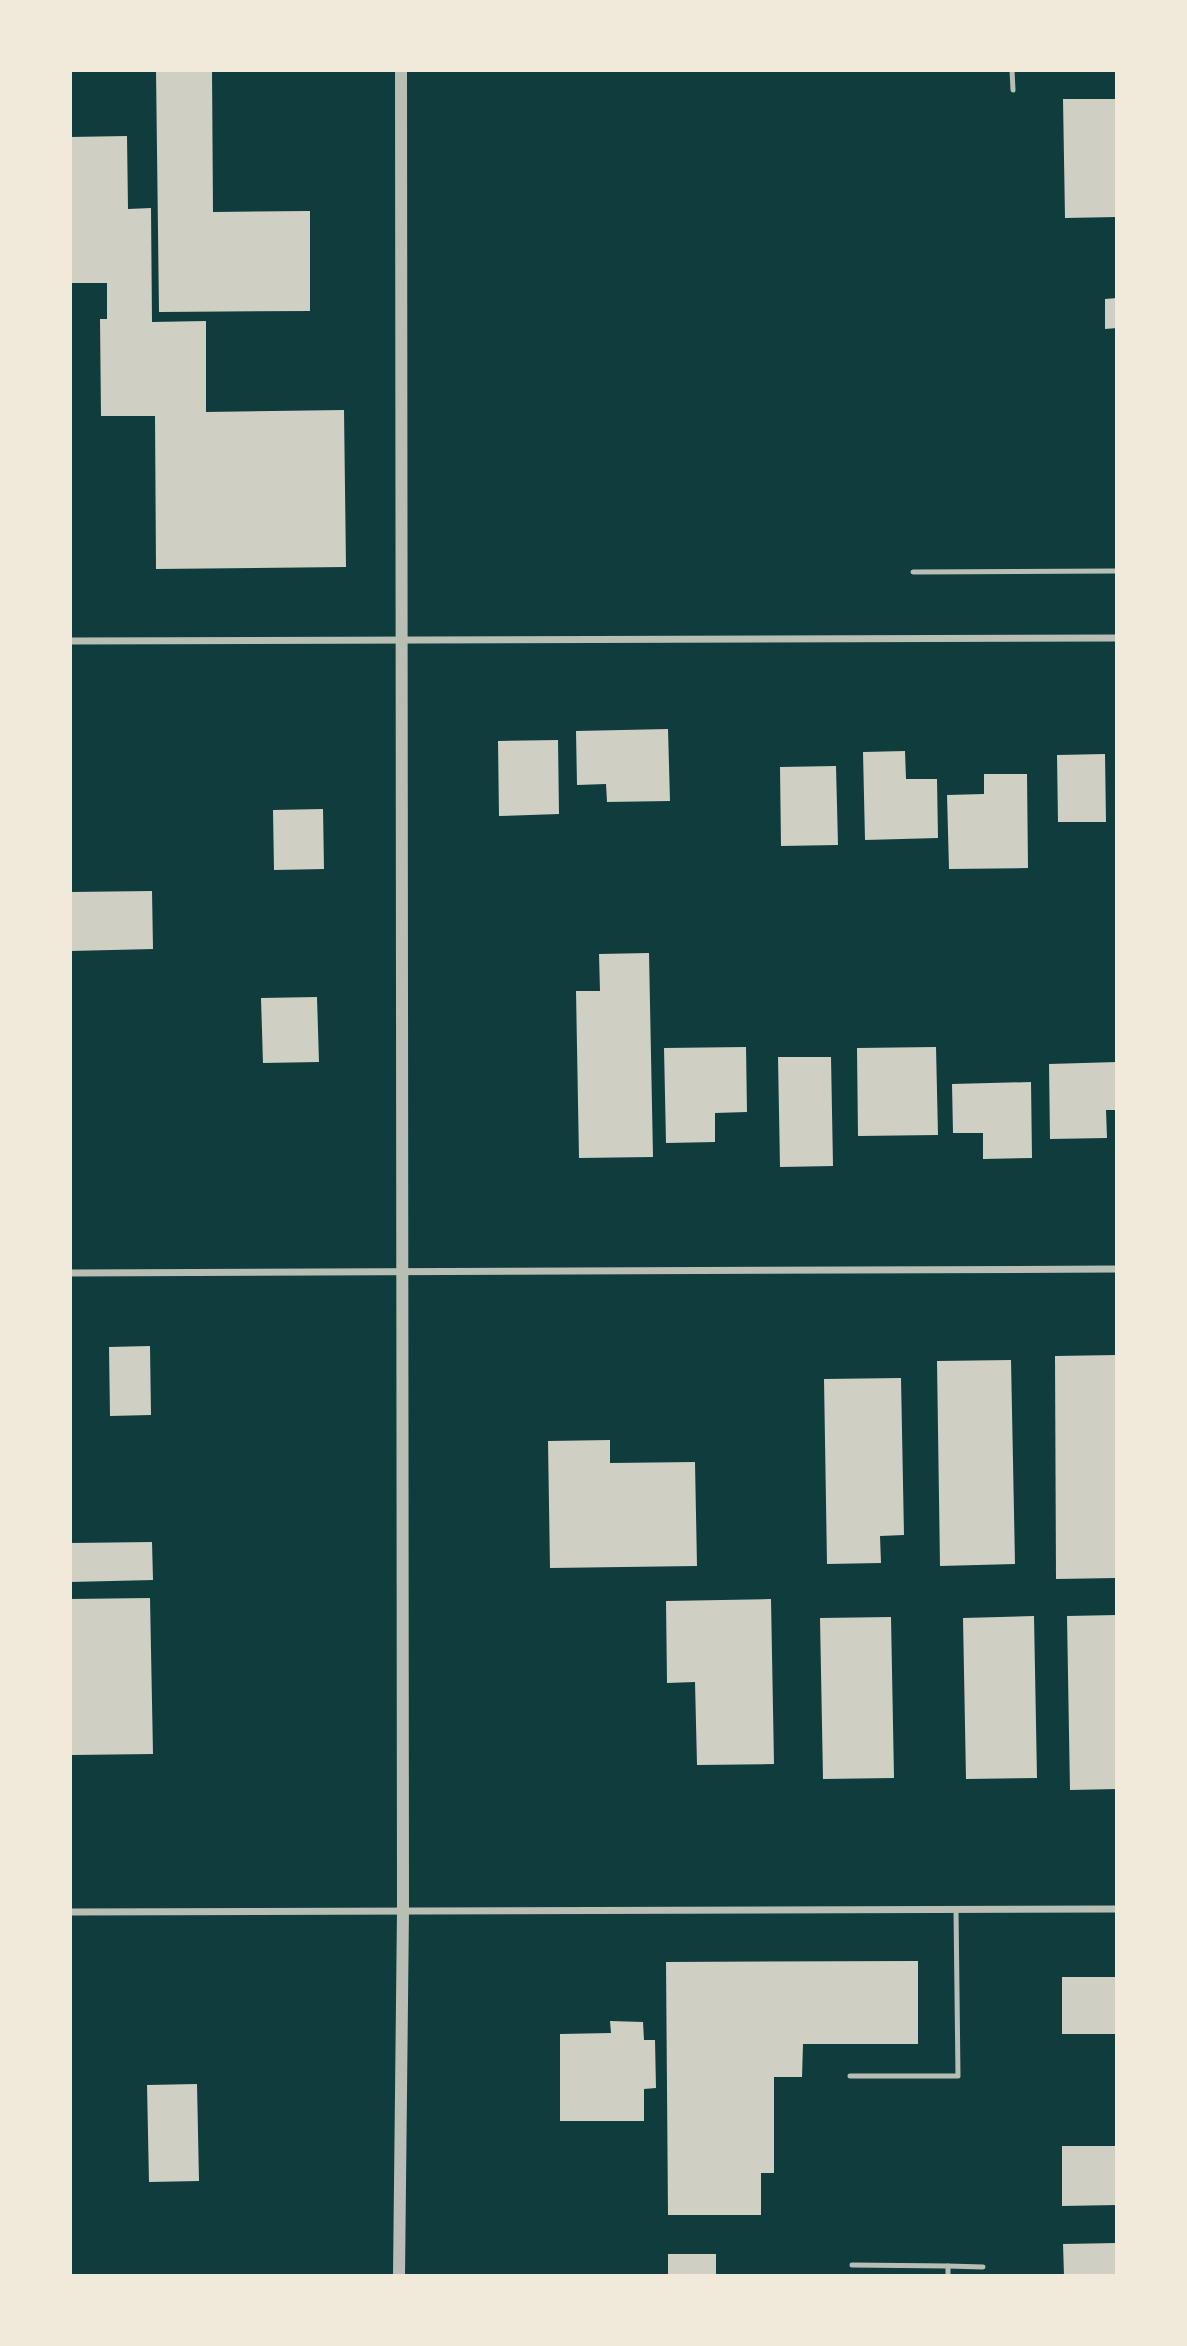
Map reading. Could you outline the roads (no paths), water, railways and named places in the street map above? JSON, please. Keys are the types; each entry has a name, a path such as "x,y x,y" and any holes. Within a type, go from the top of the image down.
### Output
{"street":[{"path":"399,2276 403,1910 401,70"},
{"path":"70,640 1117,638"},
{"path":"70,1273 402,1269 1117,1269"},
{"path":"70,1912 1117,1909"}],"lane":[{"path":"1012,70 1013,90"},
{"path":"913,572 1117,571"},
{"path":"850,2076 958,2076 956,1909"},
{"path":"852,2265 984,2267"},
{"path":"948,2266 948,2276"}]}
